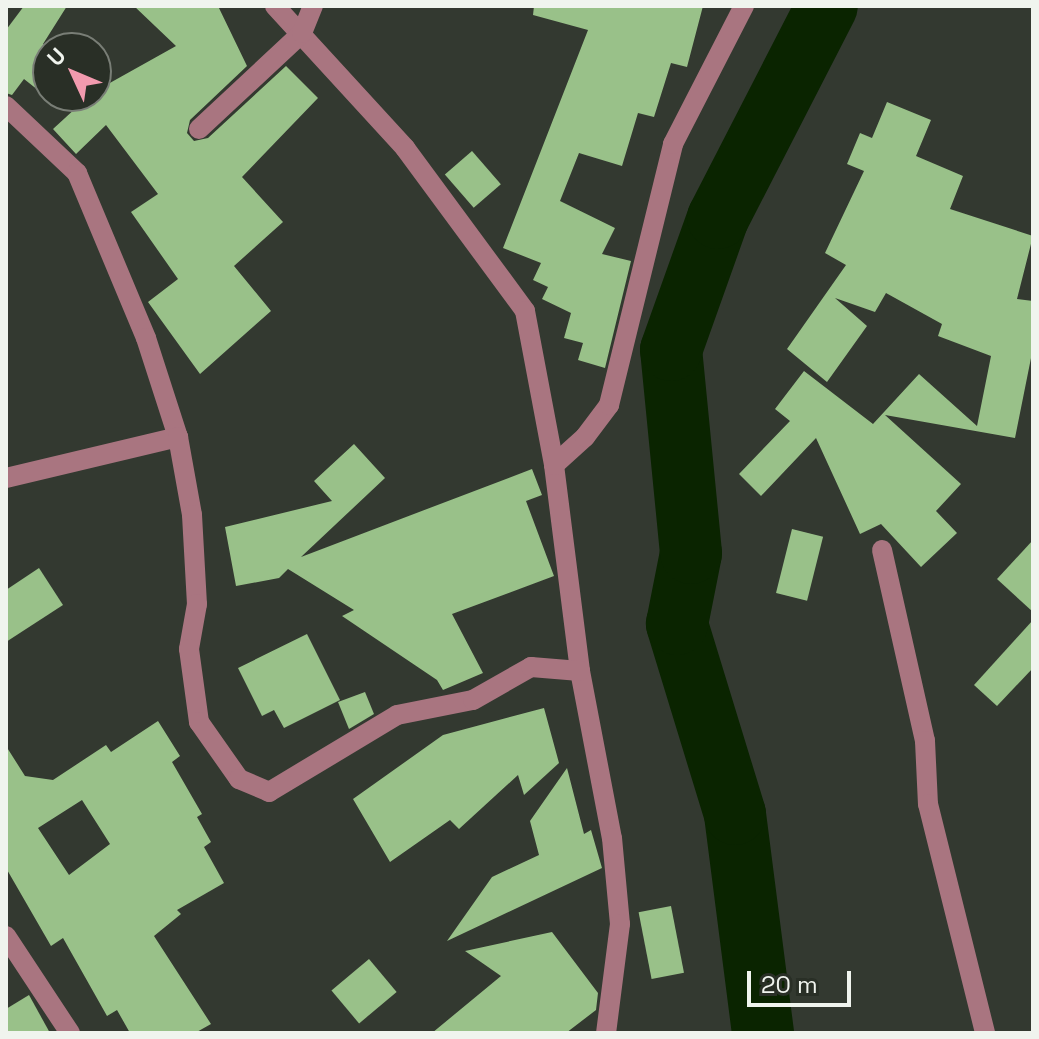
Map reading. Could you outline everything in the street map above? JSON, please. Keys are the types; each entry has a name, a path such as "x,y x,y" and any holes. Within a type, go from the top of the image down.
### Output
{"street":[{"path":"275,6 414,159 525,311 554,465 580,671 612,838 620,924 606,1033"},
{"path":"199,129 302,33 313,6"},
{"path":"554,465 585,437 609,405 673,144 744,6"},
{"path":"6,106 77,173 146,338 178,437 192,515 197,604 189,649 199,722 239,779 269,792 397,715 473,700 531,667 580,671"},
{"path":"6,478 178,437"},
{"path":"882,550 925,741 928,804 985,1033"},
{"path":"6,936 70,1033"}],"building":[{"path":"24,6 67,6 51,32 32,32 32,85 24,79 12,95 6,93 6,30"},
{"path":"134,6 218,6 247,66 190,120 187,133 194,141 208,138 286,66 318,98 242,177 283,222 234,266 271,311 200,374 148,302 178,279 131,212 158,194 106,125 76,154 53,129 72,112 112,112 112,82 176,46"},
{"path":"534,6 703,6 687,67 671,63 654,117 638,113 622,166 579,153 560,201 615,228 602,254 631,261 605,368 578,360 583,343 564,338 571,313 542,299 548,287 533,280 541,263 503,248 588,30 533,15"},
{"path":"887,102 931,120 916,156 963,176 950,209 1033,236 1017,299 1033,301 1033,348 1015,438 885,415 961,484 936,511 957,533 921,567 881,524 860,534 816,438 761,496 739,474 790,421 775,409 804,371 873,424 919,374 977,426 991,356 938,336 942,324 886,293 875,312 835,298 867,326 827,382 787,349 846,265 825,253 864,171 847,164 860,133 872,138"},
{"path":"472,151 501,184 474,208 445,175"},
{"path":"354,444 385,478 301,557 532,469 542,495 526,501 554,576 452,614 483,673 443,690 437,680 342,616 354,610 288,569 279,578 236,586 225,527 332,501 314,481"},
{"path":"792,529 823,537 807,601 776,593"},
{"path":"1033,540 1033,612 997,579"},
{"path":"39,568 63,605 6,642 6,590"},
{"path":"1033,620 1033,668 997,706 974,685"},
{"path":"307,634 340,700 284,728 274,710 262,716 238,668"},
{"path":"365,692 374,714 349,729 338,702"},
{"path":"544,708 559,763 524,795 518,775 459,829 450,820 390,862 353,799 443,735"},
{"path":"158,721 180,756 172,762 202,814 197,817 211,842 204,847 224,883 177,910 181,914 154,936 211,1024 195,1033 130,1033 117,1010 107,1016 63,938 51,946 6,868 6,746 25,776 53,780 106,745 111,752","holes":["82,800 110,844 69,875 38,828"]},
{"path":"567,768 584,834 591,830 602,868 447,941 492,877 539,855 530,821"},
{"path":"671,906 684,973 652,979 639,912"},
{"path":"552,932 598,993 596,1010 566,1033 432,1033 501,976 465,951"},
{"path":"369,959 397,992 359,1023 331,990"},
{"path":"29,995 50,1033 6,1033 6,1009"}],"waterway":[{"path":"763,1033 735,814 677,624 691,553 671,350 718,218 827,6"}]}
